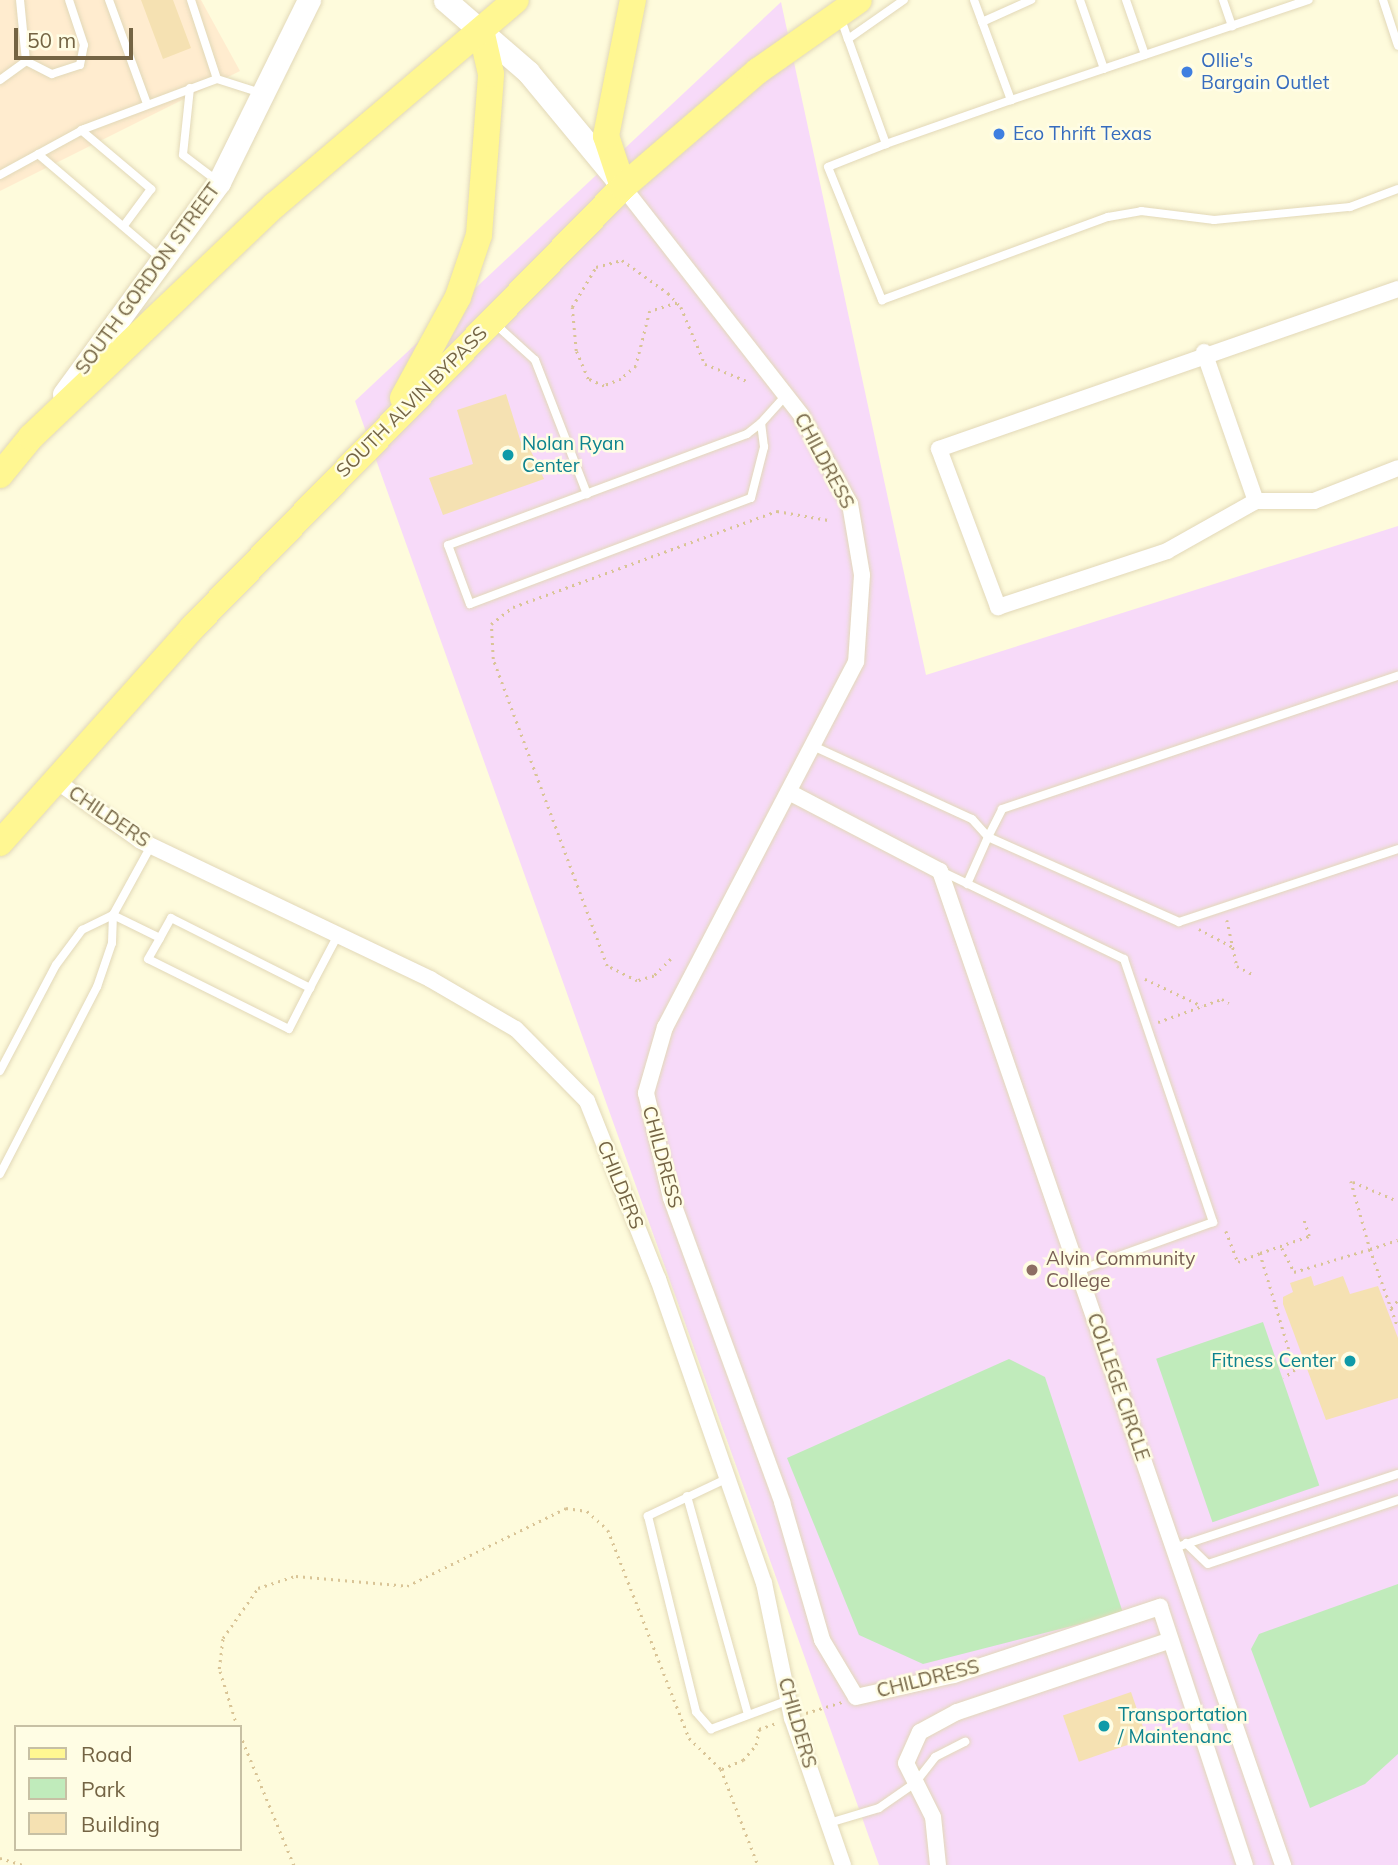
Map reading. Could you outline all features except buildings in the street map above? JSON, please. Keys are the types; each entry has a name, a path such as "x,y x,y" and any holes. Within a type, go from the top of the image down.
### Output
{"main road":[{"name":"SOUTH GORDON STREET","path":"31,438 165,262 219,182 267,95 309,0"},
{"path":"445,0 528,72 623,187"},
{"path":"0,475 31,438 275,205 516,0"},
{"path":"623,187 606,136 632,0"},
{"name":"SOUTH ALVIN BYPASS","path":"0,843 55,780 388,425 623,187 758,71 849,6"},
{"path":"388,425 458,298 479,235 491,74 481,30"}],"street":[{"name":"CHILDRESS","path":"623,187 786,395 850,504 862,575 856,662 666,1027 646,1093 671,1198 782,1502 822,1640 856,1697 954,1675 1160,1607 1168,1641 1182,1667 1245,1865"},
{"path":"1398,289 1204,352 939,449 998,607 1167,551 1256,501 1314,501 1398,468"},
{"path":"1204,352 1256,501"},
{"name":"CHILDERS","path":"55,780 151,846 338,935 516,1029 586,1101 765,1583 789,1700 798,1716 844,1865"},
{"path":"789,792 940,871"},
{"name":"COLLEGE CIRCLE","path":"940,871 1078,1271 1180,1546 1283,1865"},
{"path":"938,1865 933,1817 906,1763 920,1732 957,1712 1168,1641"}],"lane":[{"path":"20,0 26,61"},
{"path":"26,61 52,74 80,65 84,45 69,0"},
{"path":"109,0 146,104"},
{"path":"191,0 217,79"},
{"path":"848,39 904,0"},
{"path":"974,0 1011,100"},
{"path":"982,22 1031,0"},
{"path":"1080,0 1104,69"},
{"path":"1126,0 1145,55"},
{"path":"1223,0 1231,26"},
{"path":"1309,0 1011,100 828,167 882,300 1108,217 1141,211 1214,220 1350,207 1398,189"},
{"path":"1382,0 1398,46"},
{"path":"849,6 848,39 886,144"},
{"path":"0,80 26,61"},
{"path":"0,175 81,130 217,79 267,95"},
{"path":"190,88 183,155 219,182"},
{"path":"81,130 151,189 125,224"},
{"path":"38,154 125,224 165,262"},
{"path":"491,321 535,360 587,494"},
{"path":"761,423 764,447 751,498 470,604 447,545 747,434 761,423 786,395"},
{"path":"967,884 1002,809 1398,676"},
{"path":"813,746 972,820 988,837 1179,922 1398,849"},
{"path":"0,1174 97,987 112,943 113,915 151,846"},
{"path":"940,871 1124,959 1213,1222 1078,1271"},
{"path":"113,915 160,937"},
{"path":"0,1071 55,965 82,930 113,915"},
{"path":"310,988 170,918 148,959 289,1029 338,935"},
{"path":"1180,1546 1398,1474"},
{"path":"727,1478 648,1517 696,1712 711,1730 789,1700"},
{"path":"687,1496 716,1617 748,1715"},
{"path":"1180,1546 1208,1564 1398,1500"},
{"path":"829,1823 879,1808 915,1783 935,1757 965,1742"}],"path":[{"path":"677,303 650,311 636,366 621,379 604,386 588,379 576,351 572,307 596,267 622,260 677,303 705,364 747,381"},
{"path":"671,959 637,981 607,966 493,659 491,624 513,607 777,511 828,520"},
{"path":"1226,916 1237,966 1254,975"},
{"path":"1195,927 1233,947"},
{"path":"1139,976 1204,1007"},
{"path":"1155,1023 1204,1007 1229,1003"},
{"path":"1398,1201 1351,1181 1370,1250 1398,1327"},
{"path":"1226,1231 1238,1262 1309,1236 1303,1217"},
{"path":"1282,1248 1294,1272 1398,1240"},
{"path":"1260,1253 1295,1370 1284,1378"},
{"path":"1391,1308 1398,1300"},
{"path":"236,1725 219,1669 223,1638 258,1588 296,1576 407,1586 566,1508 587,1511 608,1530 689,1738 721,1769 758,1865"},
{"path":"721,1769 743,1760 759,1730 841,1702"},
{"path":"242,1739 294,1865"},
{"path":"0,1858 23,1865"}],"shaded area":[{"path":"0,0 201,0 240,71 0,191"},
{"name":"Alvin Community College","path":"781,2 926,675 1398,526 1398,1865 879,1865 355,401"}],"green space":[{"path":"1263,1322 1319,1486 1212,1522 1156,1359"},
{"path":"1009,1359 1045,1377 1123,1613 923,1664 859,1635 787,1458"},
{"path":"1398,1584 1398,1754 1365,1784 1310,1808 1251,1649 1259,1634"}],"place":[{"name":"Ollie's Bargain Outlet","path":"1187,72"},
{"name":"Eco Thrift Texas","path":"999,134"},
{"name":"Nolan Ryan Center","path":"508,455"},
{"name":"Alvin Community College","path":"1032,1270"},
{"name":"Fitness Center","path":"1350,1361"},
{"name":"Transportation / Maintenanc","path":"1104,1726"}]}
